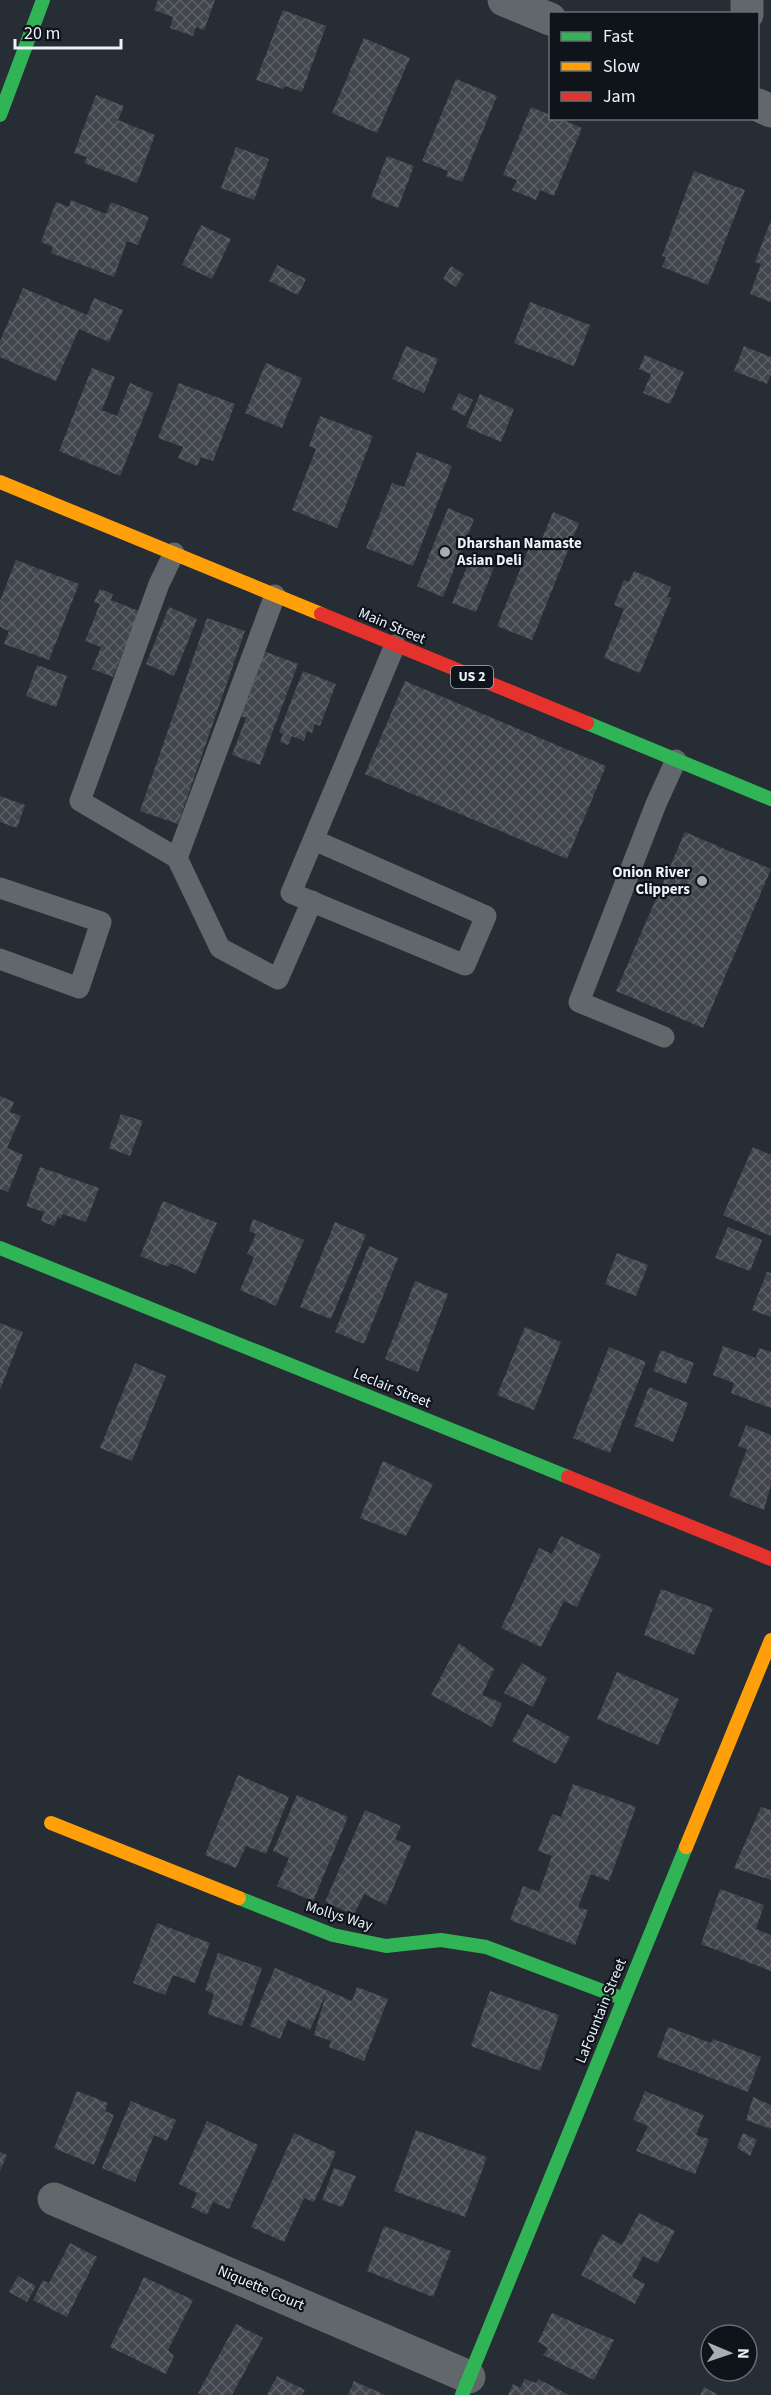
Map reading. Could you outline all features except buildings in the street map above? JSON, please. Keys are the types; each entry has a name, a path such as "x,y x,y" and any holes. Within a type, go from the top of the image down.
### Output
{"street":[{"path":"0,114 43,0"},
{"path":"504,0 549,19"},
{"name":"Main Street","path":"0,482 771,800"},
{"name":"Leclair Street","path":"0,1248 771,1559"},
{"name":"LaFountain Street","path":"465,2386 771,1640"},
{"name":"Mollys Way","path":"51,1823 341,1937 386,1946 441,1940 486,1947 624,1999"},
{"name":"Niquette Court","path":"54,2199 465,2386"}],"lane":[{"path":"174,554 159,584 80,801 177,858 220,948 278,979 312,901"},
{"path":"177,858 275,595"},
{"path":"314,840 486,916 465,966 291,892 395,645"},
{"path":"664,1037 579,1002 656,804 676,760"},
{"path":"0,888 101,922 79,988 0,959"}],"traffic: fast":[{"path":"0,115 43,0"},
{"path":"587,723 771,799"},
{"path":"0,1248 568,1477"},
{"path":"462,2395 686,1847"},
{"path":"239,1898 333,1935 386,1946 441,1940 486,1947 624,1999"}],"traffic: slow":[{"path":"0,482 321,614"},
{"path":"686,1847 771,1640"},
{"path":"51,1823 239,1898"}],"traffic: jam":[{"path":"321,614 587,723"},
{"path":"568,1477 771,1559"}],"place":[{"name":"Dharshan Namaste Asian Deli","path":"445,552"},
{"name":"Onion River Clippers","path":"702,881"}]}
